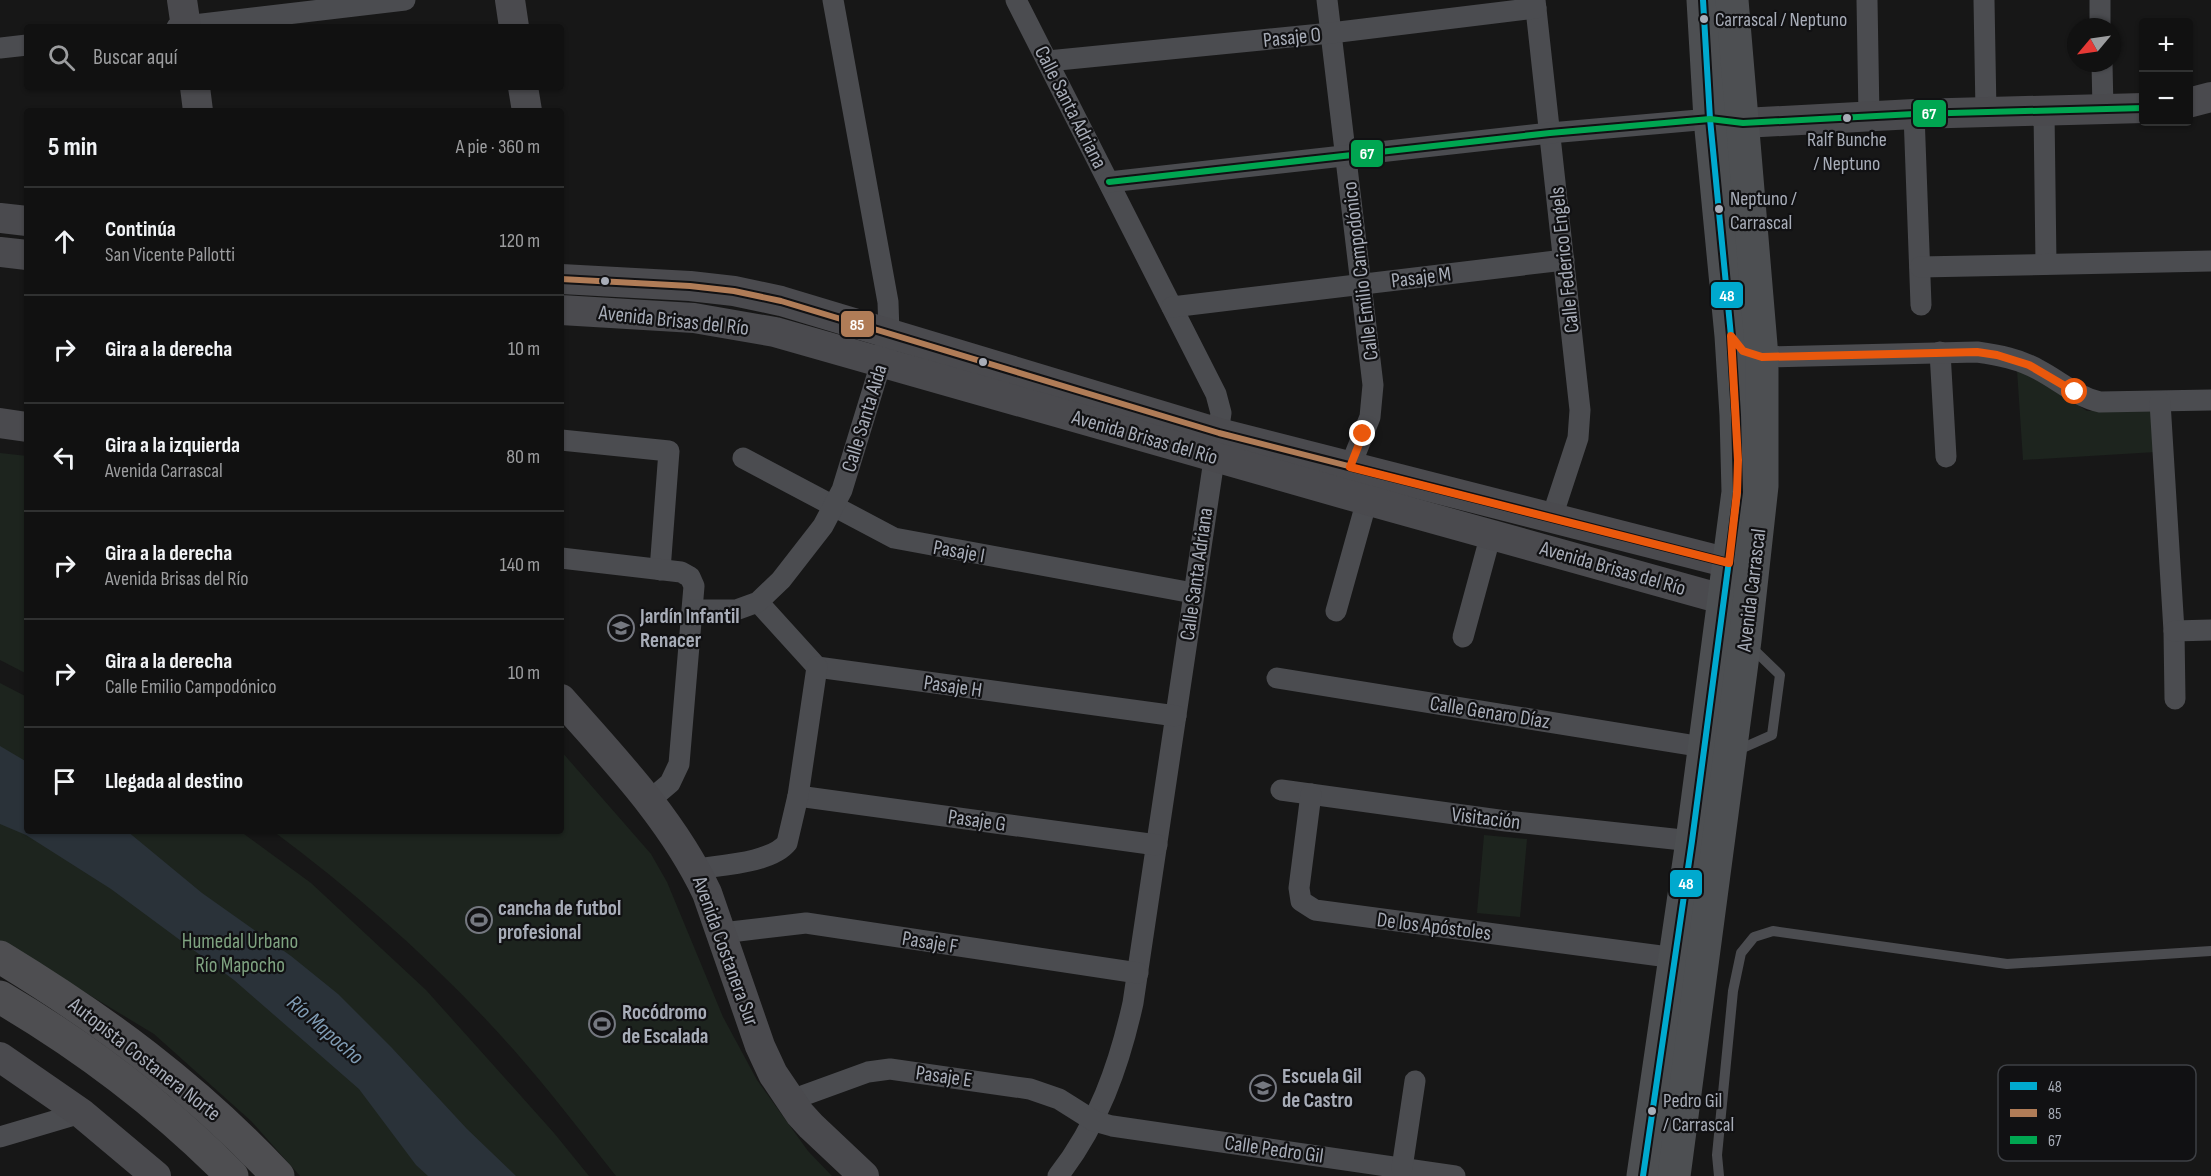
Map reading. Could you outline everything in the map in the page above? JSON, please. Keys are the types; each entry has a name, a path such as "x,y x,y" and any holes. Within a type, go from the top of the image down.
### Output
{"highway":[{"name":"Autopista Costanera Norte","path":"0,957 81,1007 146,1055 214,1113 278,1176"},
{"name":"Autopista Costanera Norte","path":"0,997 71,1040 112,1070 182,1128 232,1176"}],"main road":[{"name":"Avenida Carrascal","path":"1674,1176 1717,751 1722,599 1729,563 1738,460 1731,336 1710,119 1703,0"},
{"name":"Avenida Carrascal","path":"1643,1176 1692,841 1745,640 1762,486 1762,357 1732,0"},
{"path":"1731,336 1743,351 1762,357"}],"street":[{"path":"183,20 405,0"},
{"path":"510,0 514,24"},
{"name":"Calle Santa Aida","path":"693,610 736,610 758,602 781,580 823,526 835,506 845,481 889,333 888,302 833,0"},
{"name":"Calle Santa Adriana","path":"1017,0 1172,307 1219,404 1221,413 1138,973 1121,1051 1094,1121 1078,1149 1058,1176"},
{"name":"Calle Emilio Campodónico","path":"1327,0 1373,395 1370,417 1350,467"},
{"path":"1867,0 1869,116"},
{"path":"1984,0 1986,112"},
{"path":"2100,0 2100,18"},
{"name":"Pasaje O","path":"1048,61 1331,33 1535,4"},
{"name":"Calle Federico Engels","path":"1535,4 1580,418 1578,438 1552,517"},
{"path":"0,48 24,45"},
{"path":"2102,72 2103,110"},
{"path":"195,90 198,108"},
{"path":"524,90 526,108"},
{"path":"2193,102 2211,97"},
{"path":"1109,182 1550,133 1710,119 1743,123 1914,114 2139,108"},
{"path":"2044,111 2046,264"},
{"path":"1914,114 1921,305"},
{"path":"0,218 24,221"},
{"path":"0,252 24,255"},
{"name":"Pasaje M","path":"1172,307 1564,260"},
{"path":"1920,267 2211,261"},
{"name":"Avenida Brisas del Río","path":"564,279 690,286 735,291 780,302 889,333 1216,445 1366,500 1722,599"},
{"name":"Avenida Brisas del Río","path":"564,310 694,318 775,332 881,363 1216,445 1350,467 1729,563"},
{"path":"1762,357 1940,351 1977,352 2017,360 2040,370 2093,401 2109,403 2211,400"},
{"path":"1940,351 1946,457"},
{"path":"2160,402 2174,631 2175,699"},
{"path":"0,423 24,427"},
{"path":"564,440 669,451 670,571"},
{"name":"Pasaje I","path":"743,458 885,534 905,541 1193,593"},
{"path":"1336,611 1366,500"},
{"path":"1463,637 1491,534"},
{"path":"564,558 670,571 690,577 692,582 693,610 679,764 670,783 650,800"},
{"path":"696,869 769,857 782,849 790,837 817,667 758,602"},
{"path":"2174,631 2211,630"},
{"name":"Pasaje H","path":"817,667 1176,716"},
{"name":"Calle Genaro Díaz","path":"1278,678 1717,751"},
{"name":"Avenida Costanera Sur","path":"564,702 650,800 696,869 722,933 760,1046 773,1074 811,1126 864,1176"},
{"name":"Visitación","path":"1281,790 1506,821 1692,841"},
{"name":"De los Apóstoles","path":"1311,794 1299,888 1301,901 1315,910 1676,958"},
{"name":"Pasaje G","path":"798,796 1157,844"},
{"name":"Pasaje F","path":"722,933 806,923 1138,973"},
{"path":"0,1057 81,1113 156,1176"},
{"name":"Pasaje E","path":"791,1100 868,1072 890,1069 1039,1091 1059,1099 1094,1121"},
{"path":"1402,1168 1415,1081"},
{"path":"0,1137 81,1113"},
{"name":"Calle Pedro Gil","path":"1094,1121 1378,1170 1402,1168 1455,1176"}],"lane":[{"path":"1719,1176 1717,1155 1733,991 1741,953 1754,937 1773,931 2007,964 2211,951"}],"green space":[{"path":"2017,370 2032,375 2087,411 2153,411 2156,452 2023,460"},
{"path":"0,453 24,456 24,672 0,660"},
{"name":"Humedal Urbano Río Mapocho","path":"0,683 24,695 24,834 244,834 311,883 426,990 554,1133 589,1176 300,1176 251,1121 154,1034 0,941"},
{"path":"564,754 651,854 667,882 723,1017 757,1080 808,1151 832,1176 616,1176 526,1064 486,1019 428,961 305,855 277,834 564,834"},
{"path":"1484,835 1527,839 1520,917 1477,913"}],"water":[{"name":"Río Mapocho","path":"0,746 24,760 24,834 131,834 202,893 291,956 338,994 467,1129 516,1176 428,1176 416,1165 359,1089 234,980 111,889 26,835 0,824"}],"transit line":[{"name":"48","path":"1643,1176 1692,841 1738,492 1731,336 1710,119 1703,0"},
{"name":"67","path":"1109,182 1550,133 1710,119 1743,123 1914,114 2139,108"},
{"name":"85","path":"564,279 690,286 734,291 781,301 1219,433 1729,563"}],"place":[{"name":"Carrascal / Neptuno","path":"1704,19"},
{"name":"Ralf Bunche / Neptuno","path":"1847,118"},
{"name":"Neptuno / Carrascal","path":"1719,209"},
{"name":"Jardín Infantil Renacer","path":"621,628"},
{"name":"cancha de futbol profesional","path":"479,920"},
{"name":"Rocódromo de Escalada","path":"602,1024"},
{"name":"Escuela Gil de Castro","path":"1263,1088"},
{"name":"Pedro Gil / Carrascal","path":"1652,1111"}],"route":[{"path":"1363,434 1350,467 1729,563 1738,460 1731,336 1743,351 1756,357 1959,351 1997,355 2017,360 2040,370 2075,392"}]}
